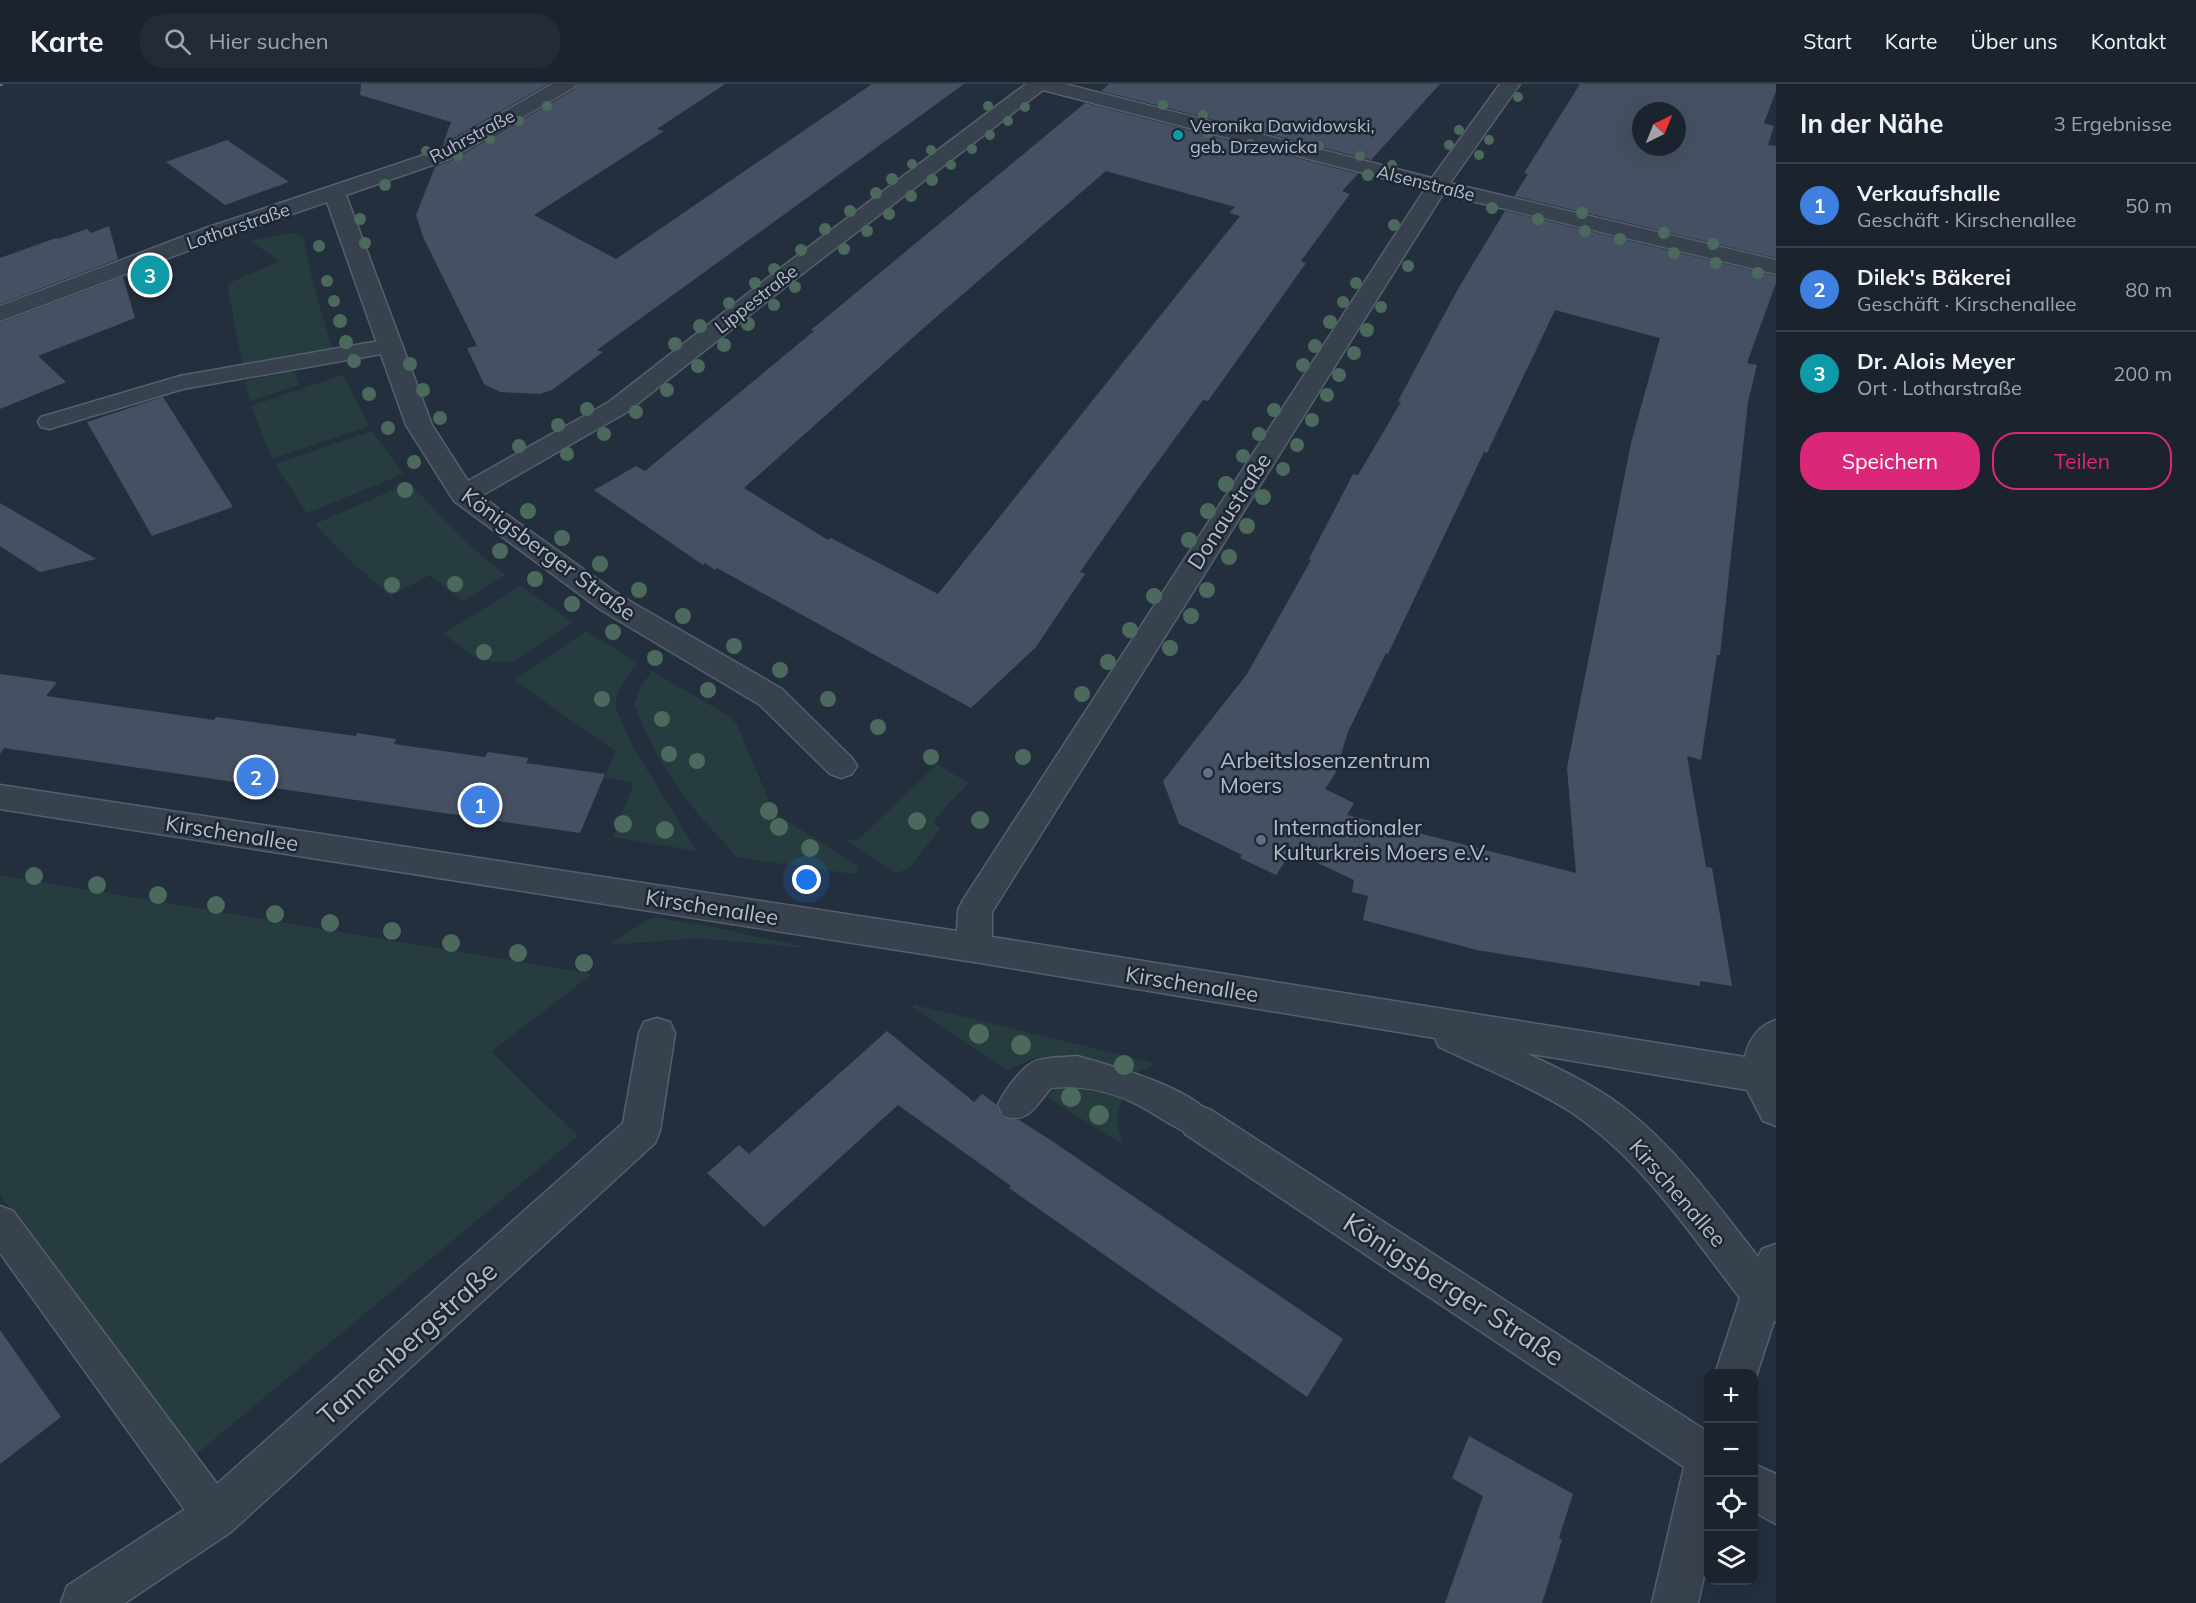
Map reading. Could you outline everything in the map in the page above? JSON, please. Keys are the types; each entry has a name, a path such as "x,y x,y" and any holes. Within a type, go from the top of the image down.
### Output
{"street":[{"name":"Ruhrstraße","path":"375,178 443,155 566,84"},
{"name":"Lippestraße","path":"463,495 618,407 786,275 1038,84"},
{"name":"Alsenstraße","path":"1043,84 1437,186 1776,267"},
{"name":"Donaustraße","path":"975,948 975,910 1437,186 1510,84"},
{"name":"Lotharstraße","path":"0,314 214,233 375,178"},
{"name":"Königsberger Straße","path":"334,192 419,425 463,495 610,603 771,697 841,766"},
{"name":"Kirschenallee","path":"0,797 975,948 1761,1076"},
{"name":"Kirschenallee","path":"1423,1022 1584,1101 1628,1136 1665,1172 1771,1287"},
{"name":"Tannenbergstraße","path":"84,1603 215,1516 641,1131 657,1033"},
{"path":"1776,1035 1766,1047 1761,1060 1761,1076 1768,1098 1776,1109"},
{"name":"Königsberger Straße","path":"1198,1122 1704,1456"},
{"path":"1738,1369 1771,1287"},
{"path":"1675,1603 1704,1476"},
{"path":"1758,1489 1776,1501"}],"lane":[{"path":"49,422 180,383 390,346"},
{"path":"1015,1105 1042,1074 1077,1071 1140,1089 1198,1122"},
{"path":"0,1223 215,1516"}],"green space":[{"path":"291,233 303,236 313,283 332,348 243,366 227,284 280,261 250,241"},
{"path":"295,371 299,385 250,401 245,381"},
{"path":"343,375 369,426 272,459 251,406"},
{"path":"372,431 403,474 307,513 275,464"},
{"path":"409,483 468,544 505,575 463,601 430,575 391,596 349,560 315,524"},
{"path":"520,586 573,622 513,662 481,661 443,634"},
{"path":"586,631 638,663 625,679 615,706 633,747 697,851 613,837 634,783 605,777 615,751 514,680"},
{"path":"652,671 727,715 737,724 774,813 857,865 858,870 853,874 737,857 697,813 669,774 650,741 634,705 640,688"},
{"path":"937,764 968,783 935,819 934,824 941,828 908,869 896,873 843,839 855,840 861,837"},
{"path":"0,875 592,974 491,1052 578,1136 194,1456 0,1195"},
{"path":"652,917 709,926 810,948 697,938 609,945"},
{"path":"915,1005 1150,1062 1154,1065 1139,1071 1133,1078 1085,1062 1055,1057 1024,1062 1008,1071 913,1007"},
{"path":"1085,1084 1122,1099 1116,1120 1123,1145 1047,1097 1059,1086"}],"building":[{"path":"361,84 548,84 443,144 451,122 360,95"},
{"path":"578,84 725,84 657,129 664,131 534,215 616,259 872,84 964,84 597,350 603,352 552,390 540,394 500,392 484,384 467,348 477,346 423,237 416,215 435,167 451,161 574,90"},
{"path":"1109,84 1440,84 1371,160 1101,91"},
{"path":"1580,84 1776,84 1776,91 1764,123 1774,126 1768,145 1776,146 1776,258 1514,196 1528,174 1524,173"},
{"path":"1085,103 1358,174 1342,191 1350,194 1301,261 1306,263 1208,401 1203,400 1138,489 1080,572 1085,574 1036,647 971,708 717,568 715,570 705,563 703,565 594,490 636,466 645,471 814,331 811,330","holes":["1106,171 1235,207 1229,213 1240,216 938,594 831,538 828,540 744,488 927,325"]},
{"path":"227,140 289,182 225,205 166,162"},
{"path":"1505,211 1776,276 1776,283 1747,363 1757,365 1748,402 1720,655 1717,655 1701,760 1687,756 1706,867 1712,868 1732,986 1700,981 1700,986 1477,950 1363,920 1368,896 1352,892 1354,880 1292,851 1276,875 1240,858 1242,855 1179,824 1163,781 1247,674 1311,560 1309,559 1353,474 1358,475 1401,402 1398,401 1459,287","holes":["1555,310 1660,338 1631,443 1567,768 1576,873 1347,815 1354,803 1325,789 1335,774 1348,732 1386,653 1388,654 1484,452 1487,453"]},
{"path":"109,226 118,259 0,304 0,258 56,238 87,229 91,233"},
{"path":"123,277 135,318 38,356 66,382 0,409 0,323"},
{"path":"163,397 233,507 152,536 87,422"},
{"path":"0,503 96,559 40,572 0,546"},
{"path":"0,674 57,682 46,696 214,720 216,717 356,736 357,733 396,739 394,744 485,757 488,752 529,758 526,763 605,774 580,833 4,748 0,754"},
{"path":"887,1031 974,1102 982,1094 996,1104 1002,1118 1019,1120 1049,1139 1343,1339 1307,1397 1009,1188 1011,1186 898,1105 764,1227 707,1173 739,1145 749,1154"},
{"path":"0,1330 61,1417 0,1464"},
{"path":"1469,1436 1573,1494 1559,1538 1562,1540 1542,1603 1445,1603 1483,1496 1452,1478"}],"place":[{"name":"Veronika Dawidowski, geb. Drzewicka","path":"1178,135"},
{"name":"Dr. Alois Meyer","path":"150,275"},
{"name":"Arbeitslosenzentrum Moers","path":"1208,773"},
{"name":"Dilek's Bäkerei","path":"256,777"},
{"name":"Verkaufshalle","path":"480,805"},
{"name":"Internationaler Kulturkreis Moers e.V.","path":"1261,840"}]}
